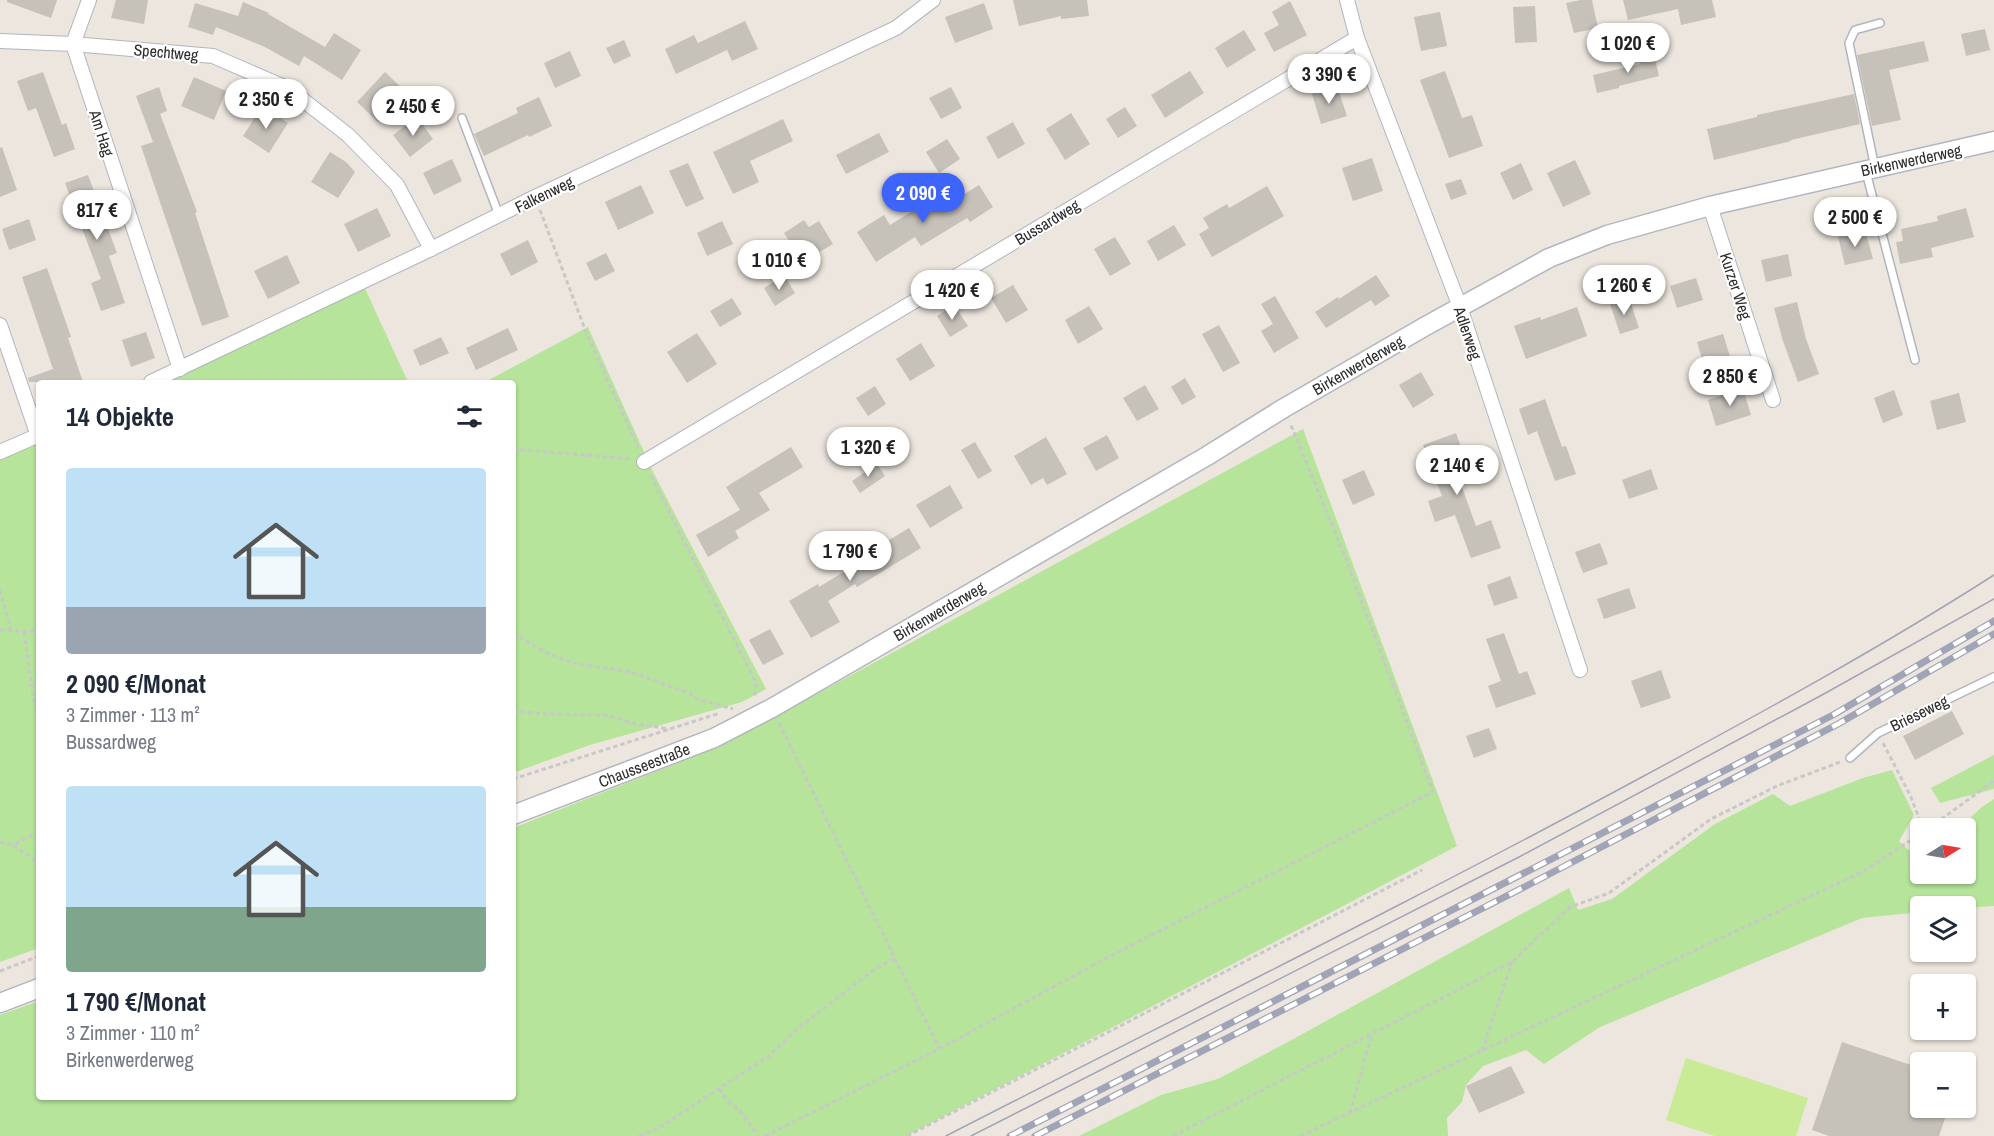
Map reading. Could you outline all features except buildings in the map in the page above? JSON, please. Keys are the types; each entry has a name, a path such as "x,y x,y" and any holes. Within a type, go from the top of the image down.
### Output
{"street":[{"path":"73,45 89,0"},
{"name":"Falkenweg","path":"155,380 896,28 933,0"},
{"name":"Adlerweg","path":"1347,0 1357,38 1460,307 1580,670"},
{"name":"Bussardweg","path":"644,462 1357,38"},
{"name":"Spechtweg","path":"0,41 213,56 289,89 348,135 397,185 431,249"},
{"name":"Am Hag","path":"73,45 180,369"},
{"name":"Birkenwerderweg","path":"772,708 1207,456 1284,408 1549,258 1607,235 1710,206 1994,141"},
{"name":"Kurzer Weg","path":"1710,206 1773,400"},
{"path":"0,324 36,426"},
{"path":"0,452 36,436"},
{"name":"Chausseestraße","path":"516,814 714,738 772,708"},
{"path":"0,1003 36,989"}],"lane":[{"path":"1880,23 1855,30 1849,43 1870,169 1914,360"},
{"path":"462,118 499,215"},
{"name":"Brieseweg","path":"1850,758 1878,733 1994,677"}],"path":[{"path":"535,198 586,332 644,462 756,683 754,707 772,708 939,1049"},
{"path":"765,1136 939,1049 1112,955 1433,792 1348,565 1284,408"},
{"path":"516,449 628,458 644,462"},
{"path":"0,590 11,631"},
{"path":"0,630 36,630"},
{"path":"24,632 36,708"},
{"path":"516,635 545,652 573,663 641,675 688,693 695,698 734,709"},
{"path":"516,778 741,707"},
{"path":"516,711 606,715 632,723 670,729"},
{"path":"1878,733 1910,795 1919,818"},
{"path":"1173,1136 1512,962 1570,907 1609,893 1711,819 1777,786 1850,758"},
{"path":"1943,818 1994,782"},
{"path":"13,845 36,833"},
{"path":"1300,1136 1864,872 1910,841"},
{"path":"0,842 13,845 36,861"},
{"path":"907,1136 1422,870"},
{"path":"0,971 36,957"},
{"path":"639,1136 657,1129 769,1056 796,1029 875,969 895,958"},
{"path":"1482,1050 1512,962"},
{"path":"1350,1113 1372,1033"},
{"path":"719,1089 741,1112 758,1136"}],"green space":[{"path":"362,282 407,380 155,380"},
{"path":"588,327 653,472 766,689 742,702 590,745 516,772 516,380 489,380"},
{"path":"1303,429 1457,846 906,1136 0,1136 0,1015 36,1002 36,1100 516,1100 516,827 721,746"},
{"path":"36,436 36,949 0,962 0,452"},
{"path":"1994,755 1994,789 1940,803 1931,788"},
{"path":"1892,770 1914,815 1910,818 1899,841 1910,851 1910,884 1976,884 1976,818 1970,818 1994,799 1994,906 1976,907 1976,896 1910,896 1910,913 1862,918 1600,1027 1544,1064 1526,1050 1483,1066 1466,1085 1462,1102 1447,1118 1448,1136 1079,1136 1161,1095 1218,1079 1569,888 1578,910 1612,899 1715,824 1773,794 1790,806 1863,778"},
{"path":"1686,1058 1808,1098 1796,1136 1715,1136 1666,1120"}],"tram line":[{"path":"946,1136 1382,914 1642,777 1864,654 1994,575"},
{"path":"971,1136 1519,857 1822,695 1994,599"}],"railway":[{"path":"1010,1136 1833,715 1994,621"},
{"path":"1035,1136 1534,882 1838,724 1994,634"}]}
